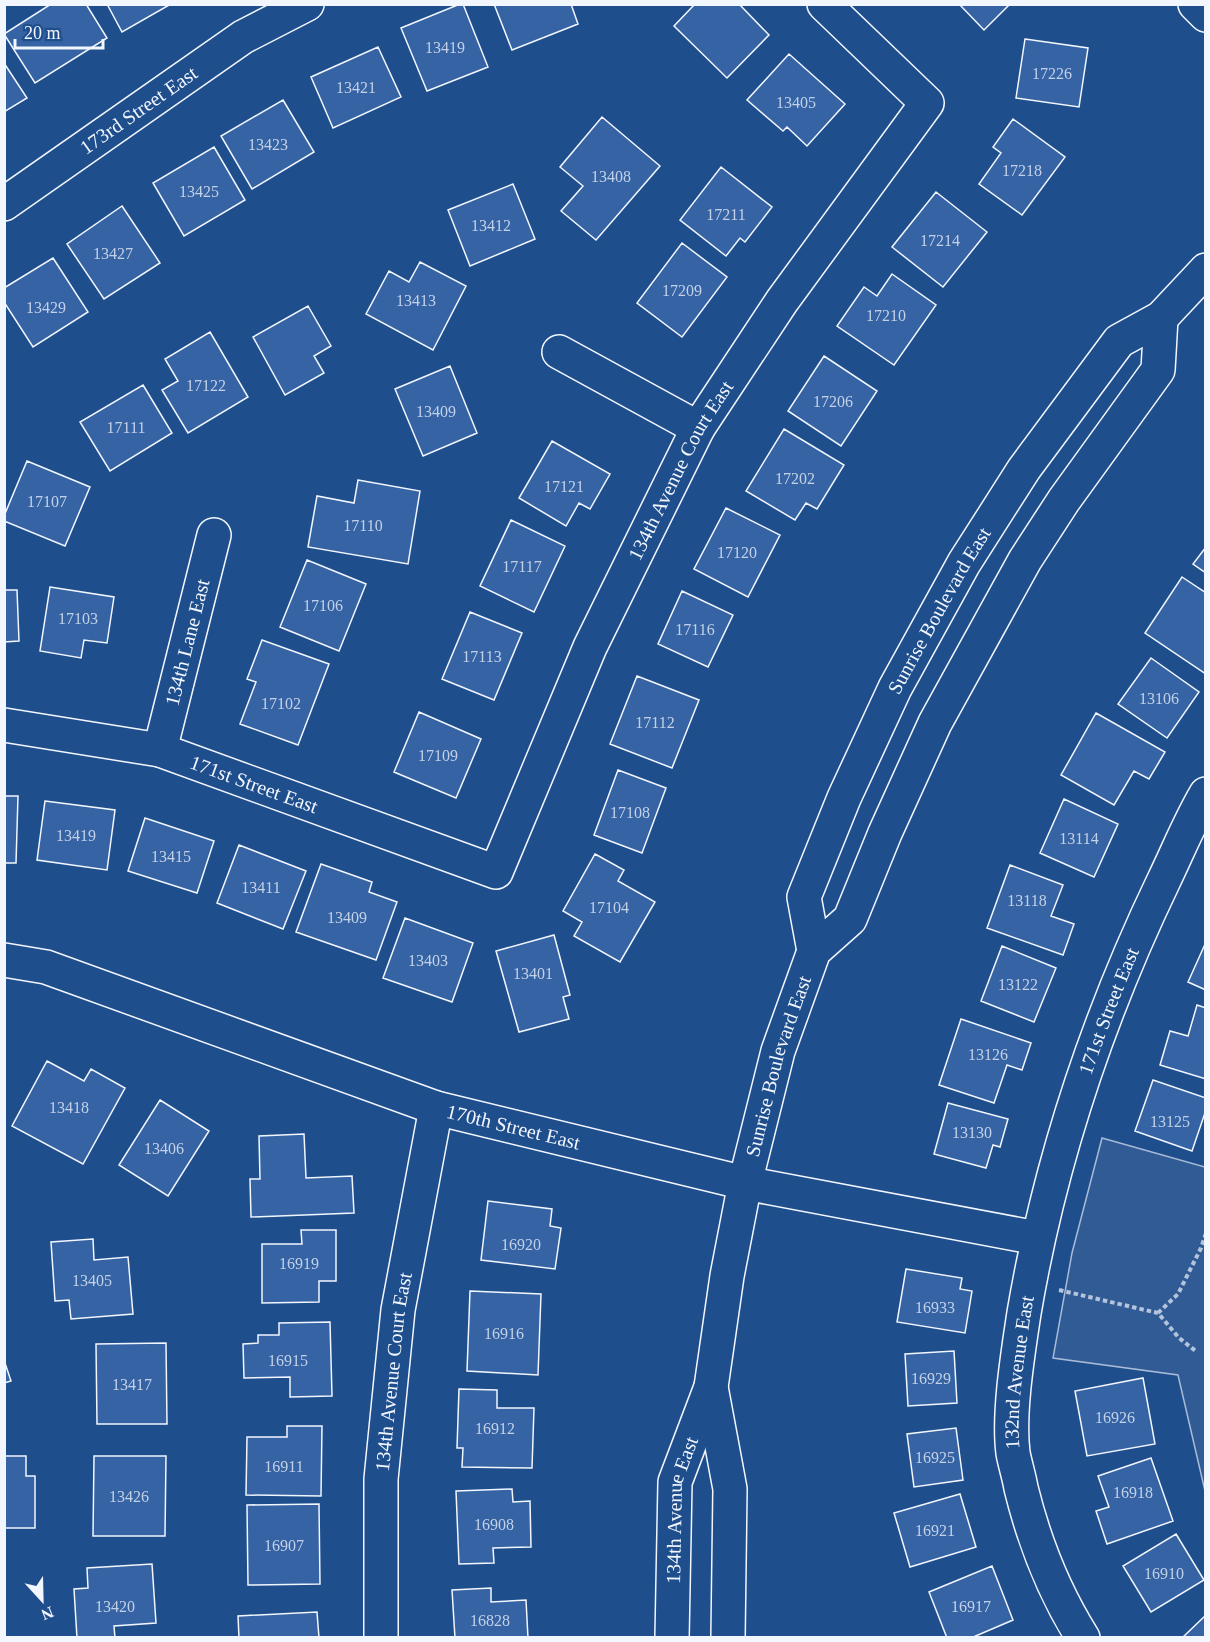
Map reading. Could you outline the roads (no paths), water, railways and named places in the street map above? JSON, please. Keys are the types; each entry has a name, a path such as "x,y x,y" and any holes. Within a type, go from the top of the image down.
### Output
{"street":[{"name":"173rd Street East","path":"4,204 243,36 307,4"},
{"name":"134th Avenue Court East","path":"496,872 590,647 698,428 782,301 927,103 824,4"},
{"path":"1195,4 1206,15"},
{"name":"Sunrise Boulevard East","path":"814,951 804,897 844,798 895,688 964,563 1024,469 1119,341 1161,318 1206,270"},
{"name":"Sunrise Boulevard East","path":"745,1183 778,1051 814,951 850,919 934,723 1025,560 1064,500 1158,370 1161,318"},
{"path":"559,352 698,428"},
{"name":"134th Lane East","path":"160,750 214,535"},
{"name":"171st Street East","path":"4,726 160,750 496,872"},
{"name":"171st Street East","path":"1037,1238 1075,1099 1107,1009 1141,928 1206,794"},
{"name":"170th Street East","path":"4,960 46,967 436,1108 745,1183 867,1204 1037,1238"},
{"name":"134th Avenue Court East","path":"381,1638 381,1479 397,1321 436,1108"},
{"name":"134th Avenue East","path":"672,1638 675,1482 711,1387 727,1276 745,1183"},
{"name":"132nd Avenue East","path":"1037,1238 1018,1348 1012,1418 1013,1452 1032,1530 1066,1611 1083,1638"},
{"name":"134th Avenue East","path":"711,1387 730,1489 728,1638"}]}
